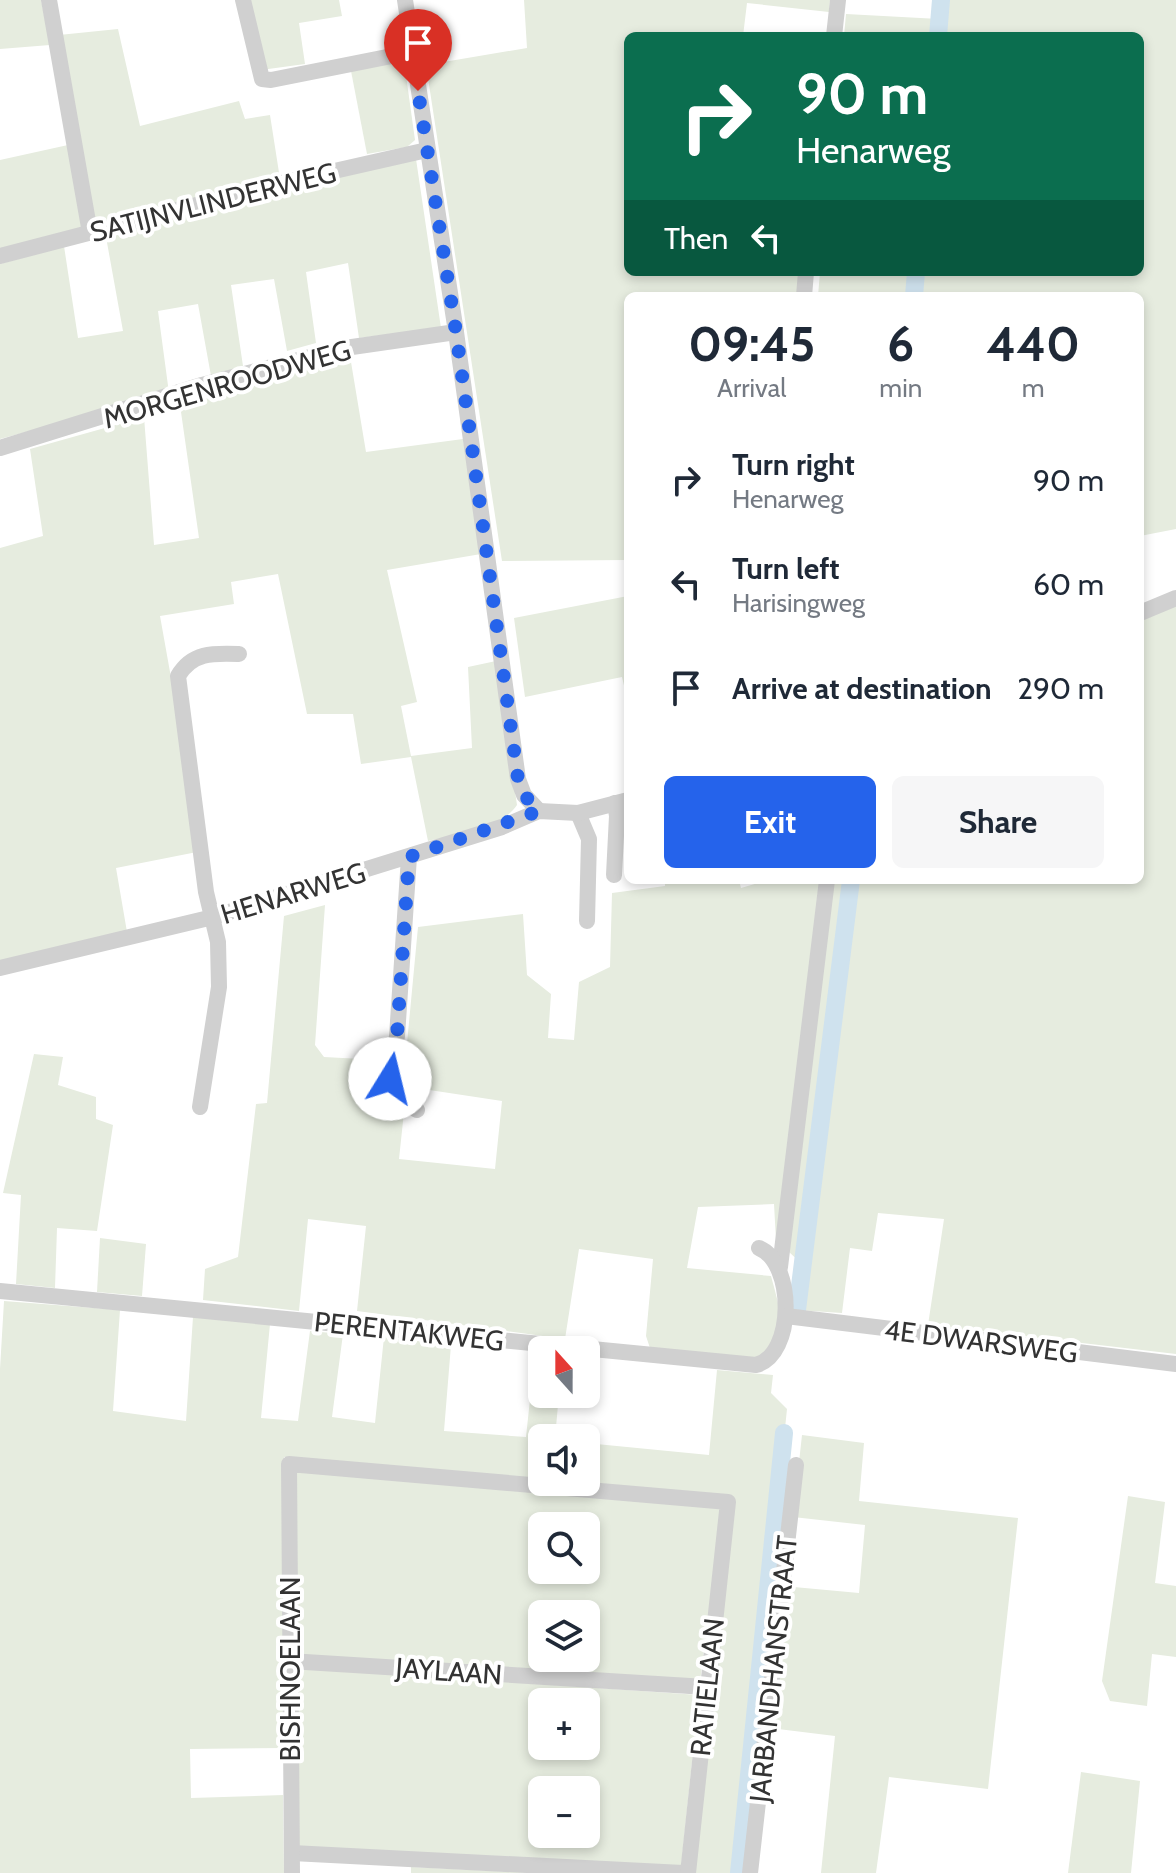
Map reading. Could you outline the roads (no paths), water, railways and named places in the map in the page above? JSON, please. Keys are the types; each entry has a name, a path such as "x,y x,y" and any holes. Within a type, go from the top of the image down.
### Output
{"street":[{"path":"49,0 90,233"},
{"path":"243,0 262,79 271,80 412,52"},
{"path":"405,0 456,332 518,779 524,795 539,811"},
{"path":"834,32 838,0"},
{"name":"SATIJNVLINDERWEG","path":"0,256 277,184 427,150"},
{"name":"MORGENROODWEG","path":"0,448 202,385 317,356 456,332"},
{"path":"1144,611 1176,598"},
{"path":"200,1107 219,987 213,917 192,798 178,676 185,663 198,656 239,654"},
{"path":"614,875 617,816 621,802"},
{"name":"HENARWEG","path":"0,968 213,917 409,857 539,811 578,813 621,802"},
{"path":"578,813 589,839 587,921"},
{"path":"409,857 397,1036 390,1079 392,1090 401,1101 417,1110"},
{"path":"786,1316 780,1267 827,884"},
{"path":"759,1248 768,1252 780,1267"},
{"name":"PERENTAKWEG","path":"0,1291 756,1365 771,1359 776,1353 786,1316"},
{"name":"4E DWARSWEG","path":"786,1316 1176,1364"},
{"name":"RATIELAAN","path":"289,1464 728,1502 685,1873"},
{"name":"BISHNOELAAN","path":"289,1464 292,1873"},
{"name":"JARBANDHANSTRAAT","path":"750,1873 796,1465"},
{"name":"JAYLAAN","path":"289,1661 706,1687"},
{"path":"292,1853 685,1873"}],"waterway":[{"path":"938,32 941,0"},
{"path":"914,292 916,276"},
{"path":"797,1310 850,884"},
{"path":"739,1873 784,1433"}]}
